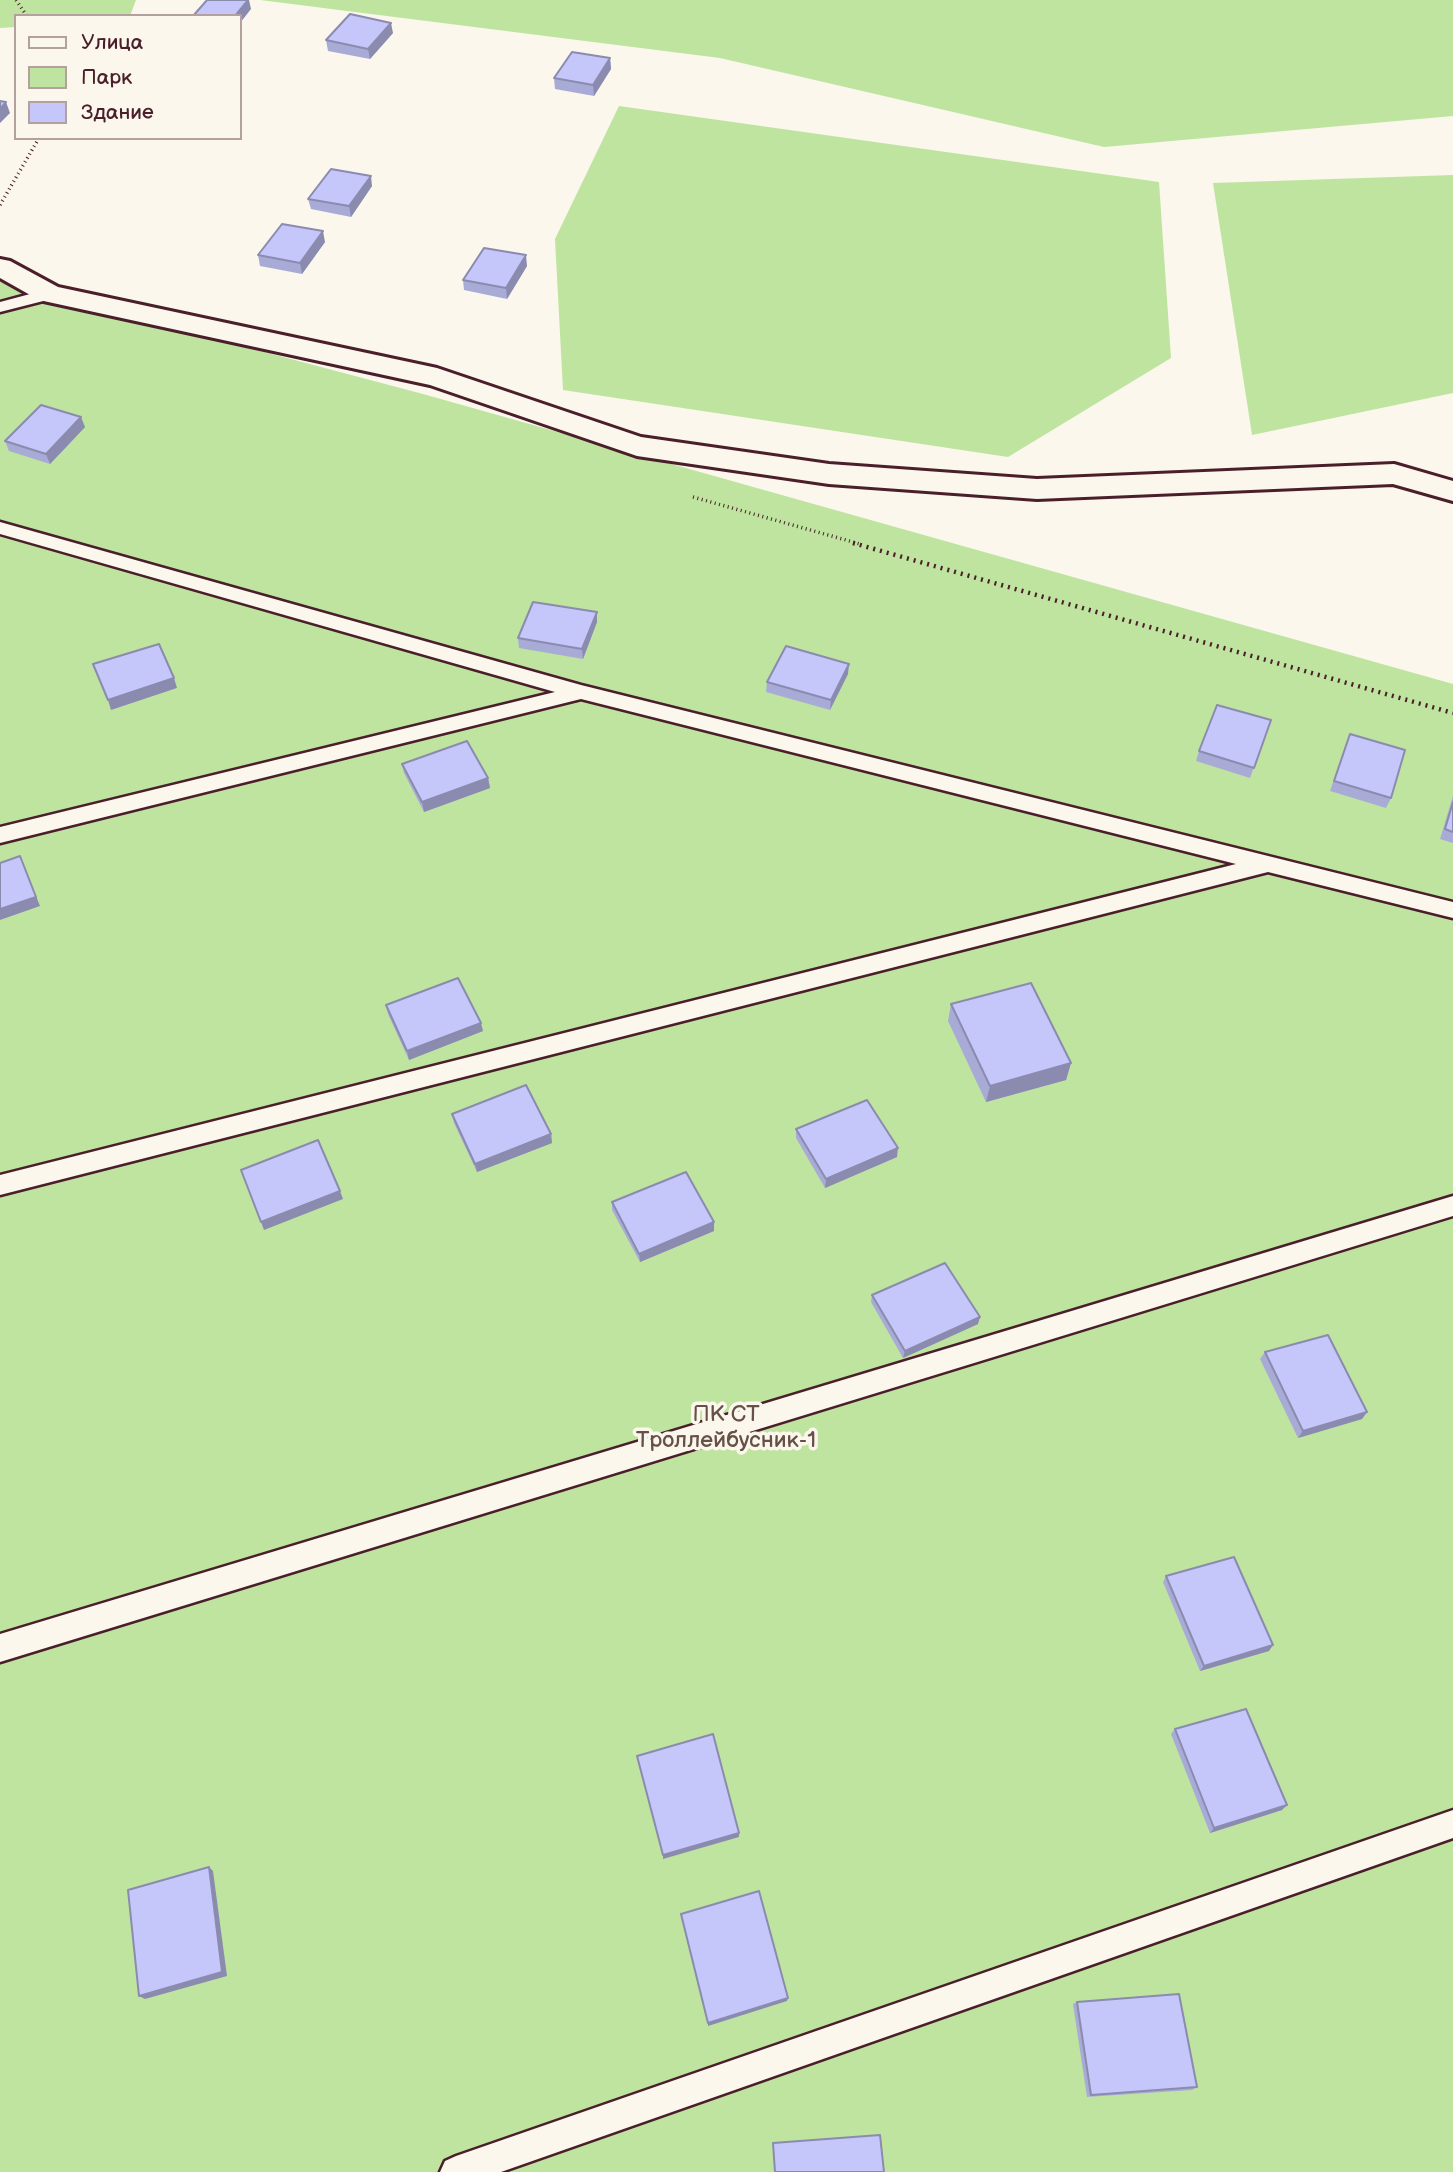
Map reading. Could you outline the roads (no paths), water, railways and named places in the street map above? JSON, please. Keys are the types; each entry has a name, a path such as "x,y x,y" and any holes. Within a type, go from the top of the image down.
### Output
{"street":[{"path":"0,267 49,294 437,377 637,446 816,472 1037,489 1394,474 1453,491"}],"lane":[{"path":"0,307 49,294"},
{"path":"0,528 581,692 1453,910"},
{"path":"0,835 581,692"},
{"path":"0,1185 1270,863"},
{"path":"0,1648 1453,1206"},
{"path":"456,2172 1453,1824"}],"park label":[{"name":"ПК СТ Троллейбусник-1","path":"726,1428"}]}
